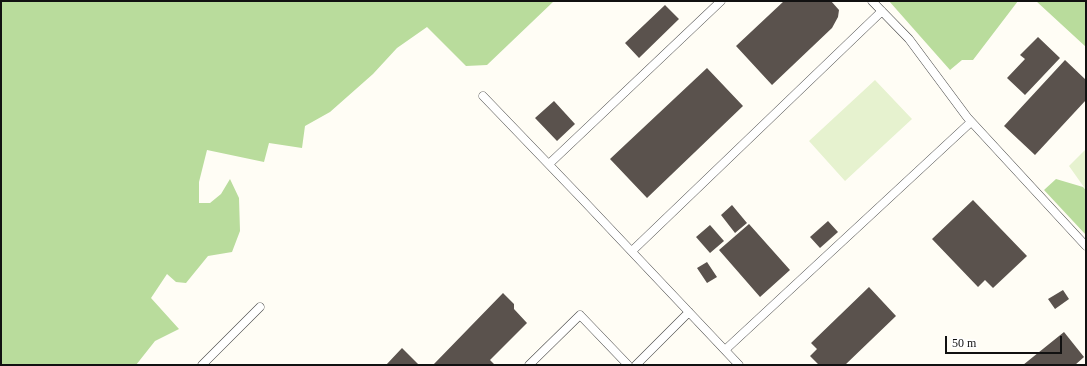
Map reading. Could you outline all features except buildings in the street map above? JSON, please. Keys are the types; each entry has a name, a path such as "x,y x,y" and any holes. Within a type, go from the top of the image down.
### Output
{"lane":[{"path":"549,164 721,1"},
{"path":"872,1 909,39 971,122 1086,246"},
{"path":"632,251 882,11"},
{"path":"483,96 739,365"},
{"path":"725,350 971,122"},
{"path":"202,365 260,307"},
{"path":"636,365 689,312"},
{"path":"529,365 580,315 628,365"}],"green space":[{"path":"1,1 554,1 487,65 466,66 427,27 397,48 373,74 330,112 305,126 302,148 269,143 264,162 207,150 199,182 199,203 210,203 221,194 230,179 239,198 240,231 232,252 208,256 186,283 176,282 167,274 151,298 179,329 155,341 136,365 1,365"},
{"path":"889,1 1018,1 973,60 962,60 950,70"},
{"path":"1036,1 1086,1 1086,47"},
{"path":"875,80 912,119 845,181 809,141"},
{"path":"1086,149 1086,190 1069,166"},
{"path":"1056,179 1083,187 1086,190 1086,235 1044,190"}]}
